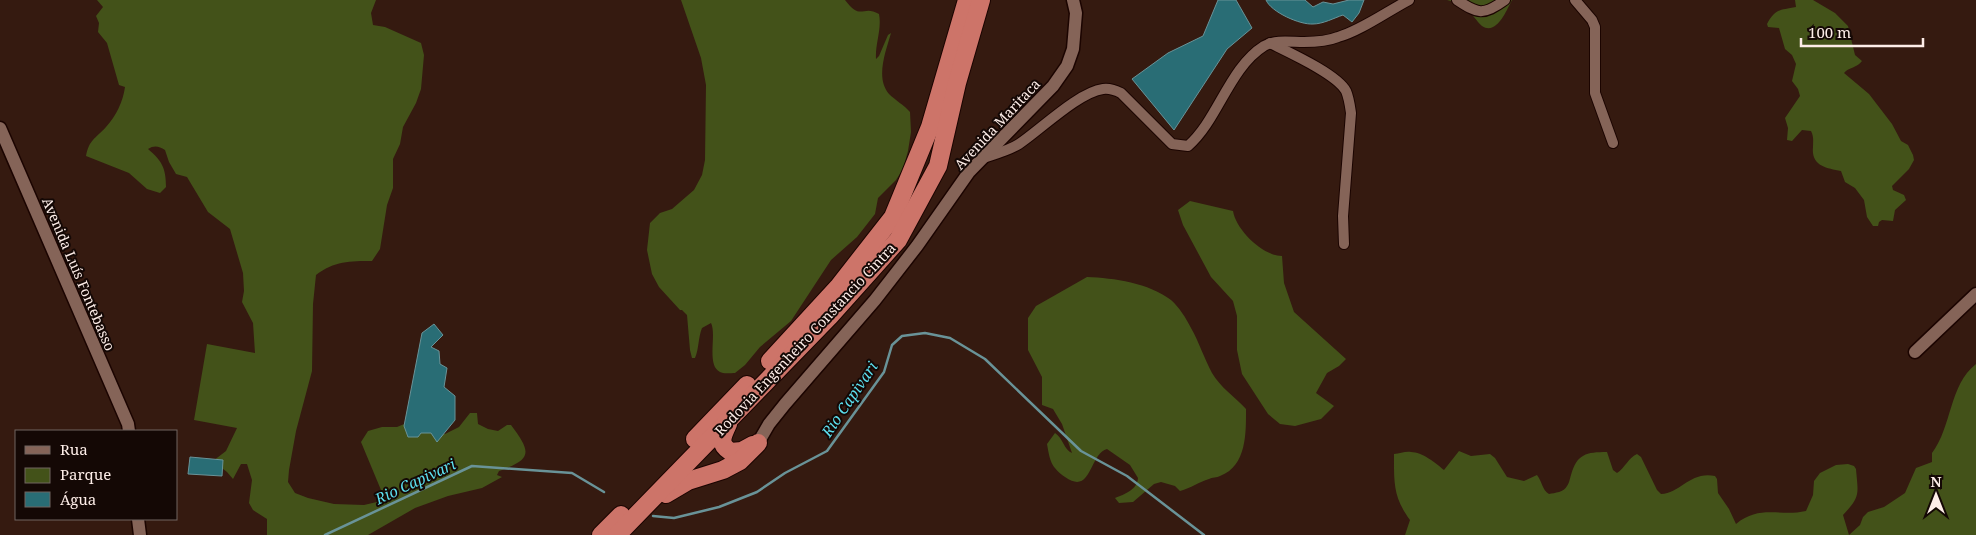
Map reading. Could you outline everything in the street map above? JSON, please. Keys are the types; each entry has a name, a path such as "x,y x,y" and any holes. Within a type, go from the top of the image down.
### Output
{"highway":[{"name":"Rodovia Engenheiro Constancio Cintra","path":"601,535 786,345 839,286 893,217 930,127 967,0"},
{"name":"Rodovia Engenheiro Constancio Cintra","path":"617,535 729,422 830,316 898,240 938,166 957,83 981,0"},
{"path":"729,422 723,435 722,443 724,448 731,452 742,451 758,442"},
{"path":"642,510 688,481 723,470 740,461 758,442"}],"street":[{"name":"Avenida Maritaca","path":"758,442 779,411 875,300 917,246 969,172 1053,86 1067,66 1073,49 1076,13 1073,0"},
{"path":"983,158 1016,145 1074,103 1097,90 1104,89 1111,89 1121,93 1172,144 1188,146 1204,126 1248,60 1262,47 1270,43 1323,40 1340,37 1409,0"},
{"path":"1457,0 1475,12 1482,12 1505,0"},
{"path":"1575,0 1596,27 1595,92 1613,143"},
{"path":"1270,43 1334,79 1341,84 1347,95 1351,113 1344,207 1344,244"},
{"name":"Avenida Luís Fontebasso","path":"0,128 128,424 129,430"},
{"path":"1915,352 1976,294"},
{"path":"138,520 140,535"}],"green space":[{"path":"97,0 376,0 371,13 373,25 385,27 421,43 424,55 421,89 403,127 400,144 393,159 393,188 387,205 380,249 372,261 336,264 316,275 313,304 312,371 296,431 288,482 295,493 334,504 364,505 377,502 381,490 361,442 368,431 382,427 397,427 409,422 445,434 459,427 470,413 477,413 478,424 488,429 498,431 507,425 511,425 523,442 525,454 523,459 499,471 497,475 502,477 482,488 448,496 415,508 368,535 267,535 267,519 253,510 249,503 252,480 247,464 241,464 233,479 213,461 226,451 237,428 194,420 207,344 255,353 253,323 242,302 244,291 243,273 230,229 208,212 187,177 176,174 165,150 159,147 148,149 157,157 164,170 166,187 160,193 147,189 129,173 86,156 91,143 116,113 123,98 125,87 119,85 107,43 98,32 99,23 96,16 103,7"},
{"path":"681,0 845,0 855,10 873,11 879,14 880,25 876,59 888,35 891,33 884,56 882,72 885,88 889,94 910,112 911,132 903,169 896,180 878,198 875,214 857,237 831,260 791,321 760,347 745,365 735,373 721,373 716,368 713,357 713,328 711,323 702,328 695,358 692,358 687,315 659,287 652,274 647,250 650,223 660,213 672,209 694,190 702,175 705,160 706,85 701,58"},
{"path":"1447,0 1512,0 1497,25 1487,28 1482,26 1464,7"},
{"path":"1795,0 1813,0 1835,13 1848,26 1855,55 1862,61 1844,73 1869,94 1892,124 1901,141 1908,145 1913,155 1914,160 1909,169 1892,186 1893,190 1904,195 1906,200 1895,210 1893,221 1882,220 1878,226 1873,226 1867,217 1864,200 1855,188 1845,182 1841,171 1825,167 1814,158 1811,131 1802,130 1792,141 1787,140 1788,128 1785,118 1800,96 1798,89 1792,81 1796,64 1792,55 1785,49 1779,28 1768,27 1767,24 1778,11 1796,7"},
{"path":"1190,201 1233,211 1239,226 1252,241 1267,252 1282,256 1284,283 1294,312 1346,359 1327,373 1316,393 1334,406 1321,419 1295,426 1280,424 1268,414 1242,374 1237,350 1237,316 1233,301 1211,277 1183,225 1178,210"},
{"path":"1087,277 1131,282 1152,289 1171,300 1180,309 1194,333 1215,378 1246,409 1243,447 1235,465 1229,471 1219,477 1210,478 1180,491 1175,486 1161,482 1154,484 1133,502 1119,503 1115,498 1133,489 1138,478 1130,465 1107,449 1101,452 1085,478 1080,481 1074,481 1065,477 1054,467 1047,444 1055,433 1072,453 1062,424 1053,409 1042,405 1042,377 1028,350 1028,318 1036,306"},
{"path":"1976,364 1976,535 1849,535 1860,525 1863,517 1868,512 1884,507 1905,493 1916,468 1932,462 1932,453 1944,431 1955,395 1967,373"},
{"path":"1459,451 1471,456 1490,454 1495,458 1507,477 1524,481 1537,475 1549,494 1566,488 1573,468 1579,458 1583,456 1607,452 1613,470 1617,473 1637,454 1641,457 1657,490 1661,494 1668,493 1692,479 1706,475 1715,476 1718,493 1736,524 1753,514 1806,511 1813,495 1814,481 1820,473 1836,465 1848,464 1856,469 1858,490 1856,499 1843,515 1849,535 1405,535 1410,520 1397,496 1394,454 1415,452 1433,461 1444,470"}],"water":[{"path":"1218,0 1236,0 1252,28 1227,49 1174,130 1132,79 1168,53 1203,36"},
{"path":"1266,0 1305,0 1313,7 1323,2 1333,4 1349,0 1364,0 1359,13 1352,22 1343,15 1317,24 1307,24 1286,17 1269,5"},
{"path":"434,324 443,335 431,347 439,351 440,364 447,368 444,387 455,396 455,420 437,442 431,433 421,433 418,437 408,437 404,426 422,333"},
{"path":"190,457 223,460 222,476 188,474"}],"waterway":[{"name":"Rio Capivari","path":"653,516 674,518 719,507 757,492 785,473 827,451 884,372 892,345 902,336 925,333 950,338 985,359 1081,451 1127,476 1204,535"},
{"name":"Rio Capivari","path":"325,535 472,466 572,473 604,492"}]}
